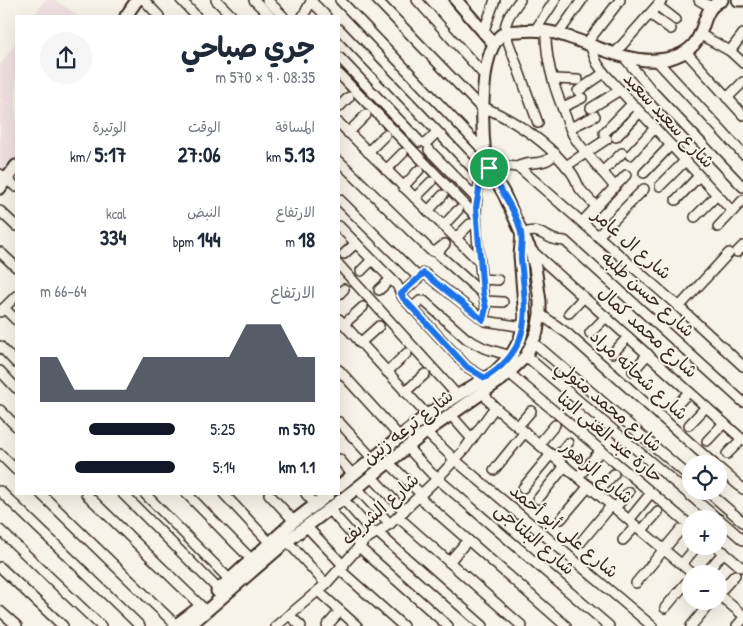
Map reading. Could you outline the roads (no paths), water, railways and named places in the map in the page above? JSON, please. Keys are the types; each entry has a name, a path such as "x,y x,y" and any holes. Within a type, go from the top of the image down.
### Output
{"street":[{"path":"127,15 137,0"},
{"path":"144,0 158,15"},
{"path":"180,0 195,15"},
{"path":"216,0 231,15"},
{"path":"254,0 269,15"},
{"path":"267,0 282,15"},
{"path":"340,0 484,151"},
{"path":"377,0 484,109 504,116 555,153 573,174 580,188 596,206"},
{"path":"417,0 485,76"},
{"path":"456,0 494,44"},
{"path":"483,33 495,0"},
{"path":"520,0 507,19 504,28 538,123"},
{"path":"555,0 547,31 547,53 562,107 575,138 615,187"},
{"path":"547,31 582,0"},
{"path":"588,44 620,0"},
{"path":"699,0 711,8"},
{"path":"505,33 547,31 619,55 656,60 686,52 692,47 701,35 711,8 722,0"},
{"path":"303,15 309,2 325,15"},
{"path":"619,55 660,3 676,20"},
{"path":"650,14 672,30"},
{"path":"340,30 438,132 487,172"},
{"name":"شارع ترعه زنين","path":"189,626 287,541 372,477 426,432 509,373 526,356 533,342 540,314 540,301 530,249 509,203 487,172 484,151 485,76 489,54 494,44 505,33"},
{"path":"730,51 743,34"},
{"path":"701,35 730,51 743,64"},
{"name":"شارع سعيد سعيد","path":"588,44 604,73 732,211"},
{"path":"686,52 742,112"},
{"path":"619,55 743,187"},
{"path":"340,58 476,199"},
{"path":"656,60 743,154"},
{"path":"562,107 604,73"},
{"path":"340,75 476,216"},
{"path":"554,79 578,80"},
{"path":"727,98 743,82"},
{"path":"570,128 620,90"},
{"path":"340,106 349,96"},
{"path":"609,136 632,104"},
{"path":"566,166 640,112"},
{"path":"348,132 366,115"},
{"path":"340,125 480,262"},
{"path":"602,172 655,128"},
{"path":"425,145 438,132"},
{"path":"368,152 385,135"},
{"path":"644,173 671,145"},
{"path":"386,170 403,153"},
{"path":"487,172 506,166 517,167 523,164 548,161 555,153"},
{"path":"660,186 685,161"},
{"path":"340,163 429,249 435,252 470,224"},
{"path":"0,188 3,176 15,167"},
{"name":"شارع ال عامر","path":"517,167 679,307 743,366"},
{"path":"403,187 419,170"},
{"path":"483,320 486,308 480,262 476,199 487,172"},
{"path":"3,176 15,186"},
{"path":"582,222 626,176"},
{"path":"676,200 699,176"},
{"path":"415,198 431,182"},
{"path":"598,236 644,189"},
{"path":"428,211 443,195"},
{"path":"694,217 717,195"},
{"path":"340,200 418,277"},
{"path":"718,226 743,200"},
{"path":"443,226 458,210"},
{"path":"0,211 15,225"},
{"path":"340,227 391,279 399,288 403,298 467,367 485,378"},
{"name":"شارع حسن طلبه","path":"522,234 538,231 555,240 565,241 743,402"},
{"name":"شارع ترعه زنين","path":"340,485 428,415 495,372 511,356 524,327 526,310 520,255 522,234"},
{"path":"344,254 356,243"},
{"path":"445,244 436,253 484,297 503,302"},
{"name":"شارع محمد كمال","path":"530,249 742,439"},
{"path":"679,307 736,250"},
{"path":"0,252 15,266"},
{"path":"361,271 372,260"},
{"path":"340,267 457,395"},
{"path":"401,294 424,273 483,320 524,327"},
{"path":"379,290 391,279"},
{"path":"482,279 498,280"},
{"path":"4,308 15,297"},
{"path":"569,313 584,297"},
{"path":"0,298 4,308 15,319"},
{"path":"412,308 420,301 424,301 467,339 484,348 511,356"},
{"path":"363,307 341,322 428,415"},
{"name":"شارع شحاته مراد","path":"540,314 568,334 704,455"},
{"path":"590,333 606,317"},
{"path":"360,343 379,326"},
{"path":"613,353 628,337"},
{"path":"533,342 682,470"},
{"path":"0,346 15,362"},
{"path":"387,372 407,353"},
{"path":"633,371 648,354"},
{"name":"شارع محمد متولي","path":"526,356 707,510"},
{"path":"0,371 15,387"},
{"path":"340,371 400,437"},
{"name":"حارة عبد الغنى البنا","path":"509,373 682,518"},
{"path":"405,392 425,374"},
{"name":"شارع الزهور","path":"484,392 495,407 682,564"},
{"path":"674,408 689,392"},
{"name":"شارع الشريف","path":"276,626 326,584 360,546 375,533 390,524 438,478 472,439 495,407"},
{"path":"689,425 706,407"},
{"path":"0,410 15,425"},
{"path":"494,470 531,411"},
{"path":"450,414 472,439"},
{"path":"340,423 373,459"},
{"path":"707,441 724,423"},
{"path":"539,444 555,425"},
{"name":"شارع على أبو أحمد","path":"426,432 455,460 652,626"},
{"path":"727,454 742,439"},
{"path":"523,488 568,443"},
{"name":"شارع البلتاجى","path":"407,447 438,478 609,626"},
{"path":"578,477 601,450"},
{"path":"0,454 15,469"},
{"path":"340,461 353,475"},
{"path":"389,463 420,496 566,626"},
{"path":"538,499 565,466"},
{"path":"597,493 614,474"},
{"path":"727,475 743,489"},
{"path":"372,477 401,514 449,562 522,626"},
{"path":"561,519 589,486"},
{"path":"357,488 390,524"},
{"path":"0,491 140,626"},
{"path":"581,542 629,492"},
{"path":"624,540 636,525 652,493"},
{"path":"42,495 176,626 219,590 294,521 328,495"},
{"path":"87,495 201,606"},
{"path":"124,495 219,590"},
{"path":"146,495 230,580"},
{"path":"188,495 251,560"},
{"path":"225,495 270,543"},
{"path":"270,495 294,521"},
{"path":"307,495 315,504"},
{"path":"343,499 375,533 483,626"},
{"path":"717,500 743,522"},
{"path":"329,509 360,546 448,626"},
{"path":"636,525 658,512"},
{"path":"306,526 342,568 403,626"},
{"name":"شارع محمد متولي","path":"727,527 743,540"},
{"path":"636,582 681,529"},
{"path":"0,530 101,626"},
{"path":"449,562 468,540"},
{"path":"287,541 326,584"},
{"path":"682,564 690,555"},
{"path":"725,555 738,571 727,584"},
{"path":"0,567 63,626"},
{"path":"665,608 682,588"},
{"path":"318,591 357,626"},
{"path":"727,601 742,613 737,626"},
{"path":"691,626 704,610"},
{"path":"0,611 16,626"},
{"path":"327,626 340,611"},
{"path":"289,615 301,626"}]}
